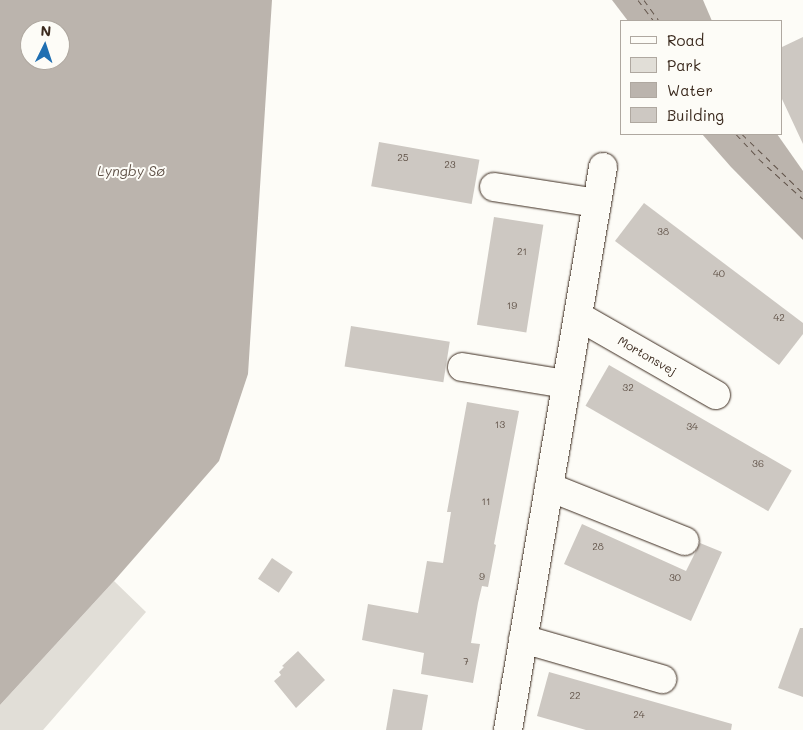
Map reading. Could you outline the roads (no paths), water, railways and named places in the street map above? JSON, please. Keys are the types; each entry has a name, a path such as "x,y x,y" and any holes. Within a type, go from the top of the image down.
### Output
{"street":[{"path":"508,730 602,167"},
{"path":"494,187 597,203"},
{"name":"Mortonsvej","path":"578,316 716,395"},
{"path":"462,367 566,384"},
{"path":"549,487 685,541"},
{"path":"523,639 662,679"}],"water":[{"name":"Lyngby Sø","path":"0,0 272,0 248,374 219,461 114,581 0,705"},
{"path":"612,0 703,0 712,20 627,20"},
{"path":"703,135 778,135 803,171 803,240 731,167"}]}
